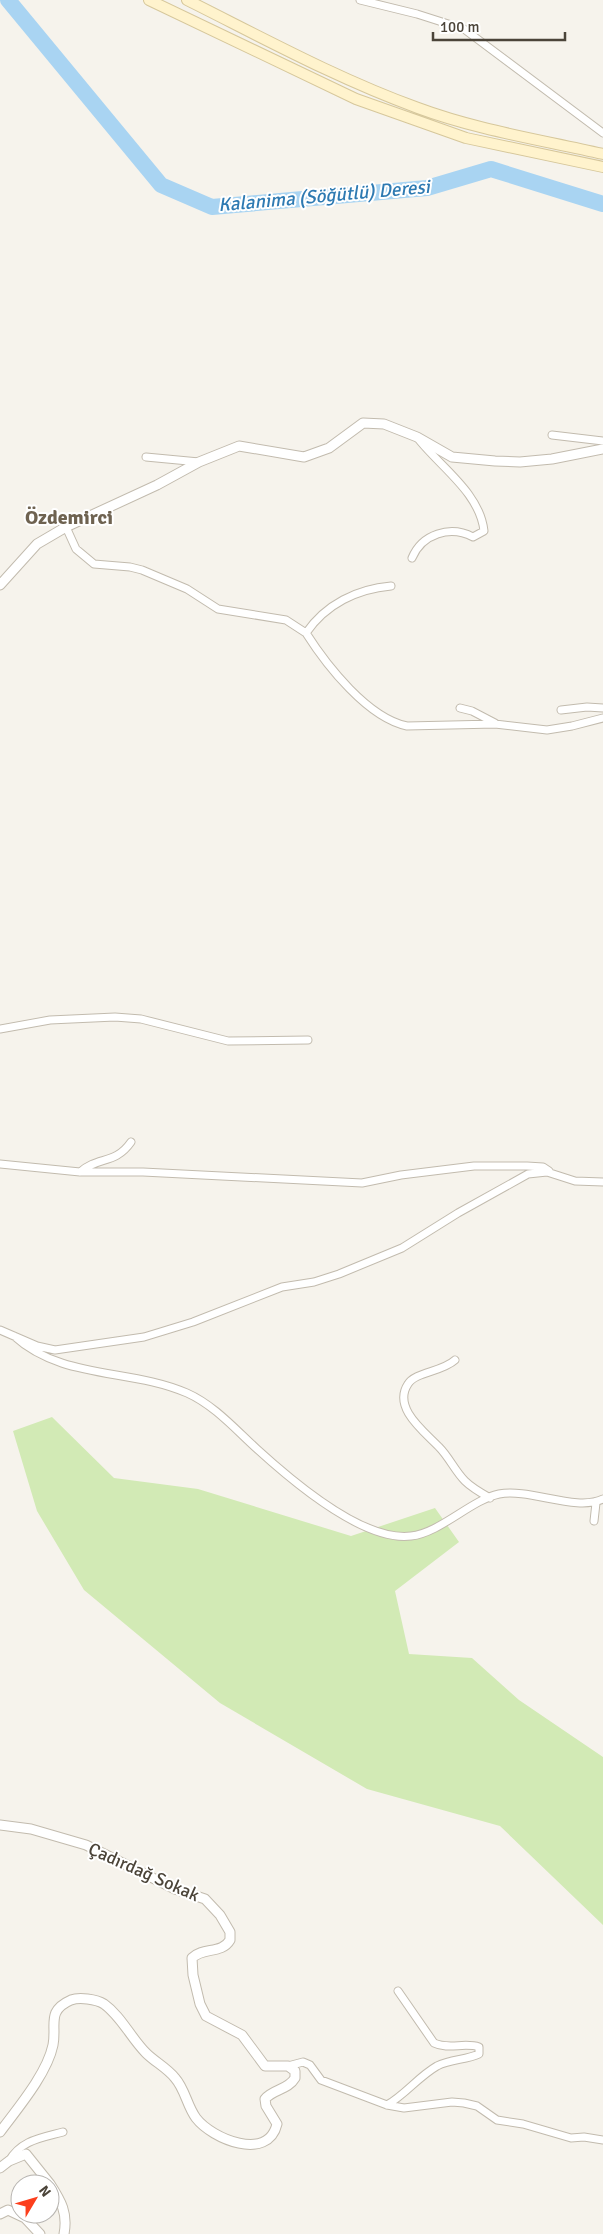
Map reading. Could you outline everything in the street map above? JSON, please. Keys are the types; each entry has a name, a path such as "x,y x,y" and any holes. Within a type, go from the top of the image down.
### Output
{"main road":[{"path":"150,0 356,99 466,138 603,166"},
{"path":"187,0 353,83 419,109 447,118 603,154"}],"street":[{"path":"360,0 417,14 464,29 603,133"},
{"path":"0,585 37,544 66,527 199,462 239,446 304,457 329,448 363,423 384,424 417,437 452,457 495,462 552,459 603,449"},
{"path":"552,435 603,441"},
{"path":"412,558 417,546 439,534 462,532 474,537 484,531 483,519 471,496 417,437"},
{"path":"146,457 199,462"},
{"path":"66,527 76,549 94,564 142,570 198,595 218,609 286,620 297,625 306,633 363,703 394,723 407,726 495,724 547,730 603,718"},
{"path":"0,592 4,579"},
{"path":"306,633 313,622 333,606 355,593 366,589 391,586"},
{"path":"460,708 472,711 495,724"},
{"path":"561,710 603,708"},
{"path":"0,1029 50,1020 109,1016 141,1019 228,1041 308,1040"},
{"path":"80,1172 90,1163 107,1160 123,1152 130,1142"},
{"path":"0,1164 80,1172 144,1172 362,1183 401,1175 474,1166 527,1166 543,1167 575,1181 603,1182"},
{"path":"0,1330 37,1346 55,1350 131,1340 181,1326 282,1287 314,1282 339,1274 402,1248 458,1213 528,1174 553,1173"},
{"path":"14,1336 34,1352 57,1362 82,1369 156,1382 193,1396 220,1414 293,1481 368,1529 393,1536 418,1535 490,1498 507,1494 582,1503 600,1501 594,1521"},
{"path":"455,1360 444,1368 414,1378 406,1388 405,1400 412,1418 447,1456 461,1476 490,1498"},
{"name":"Çadırdağ Sokak","path":"0,1825 32,1829 86,1845 175,1889 204,1899 220,1915 230,1932 230,1940 223,1948 197,1954 192,1958 192,1975 206,2016 242,2035 265,2066 288,2066"},
{"path":"387,2105 400,2098 417,2079 439,2065 480,2054 479,2048 474,2046 458,2047 434,2043 398,1991"},
{"path":"0,2132 34,2087 53,2046 53,2016 72,1999 85,1999 104,2004 143,2049 176,2078 196,2118 226,2140 257,2144 270,2138 276,2131 277,2124 266,2106 265,2100 274,2091 292,2083 295,2078 295,2071 288,2066"},
{"path":"288,2066 303,2062 310,2065 321,2080 387,2105 404,2108 452,2102 464,2103 477,2106 497,2120 523,2124 571,2138 584,2137 603,2140"},
{"path":"9,2161 15,2150 25,2143 63,2132"},
{"path":"0,2168 9,2161 26,2154 42,2174"},
{"path":"60,2199 67,2220 64,2234"},
{"path":"0,2214 8,2210 16,2212 40,2234"}],"green space":[{"path":"52,1417 114,1478 198,1489 351,1536 435,1508 459,1542 395,1591 409,1654 472,1658 519,1700 603,1757 603,1925 500,1826 367,1789 220,1703 84,1590 37,1511 13,1431"}],"waterway":[{"name":"Kalanima (Söğütlü) Deresi","path":"8,0 161,185 212,207 427,188 491,169 603,204"}],"district":[{"name":"Özdemirci","path":"69,517"}]}
